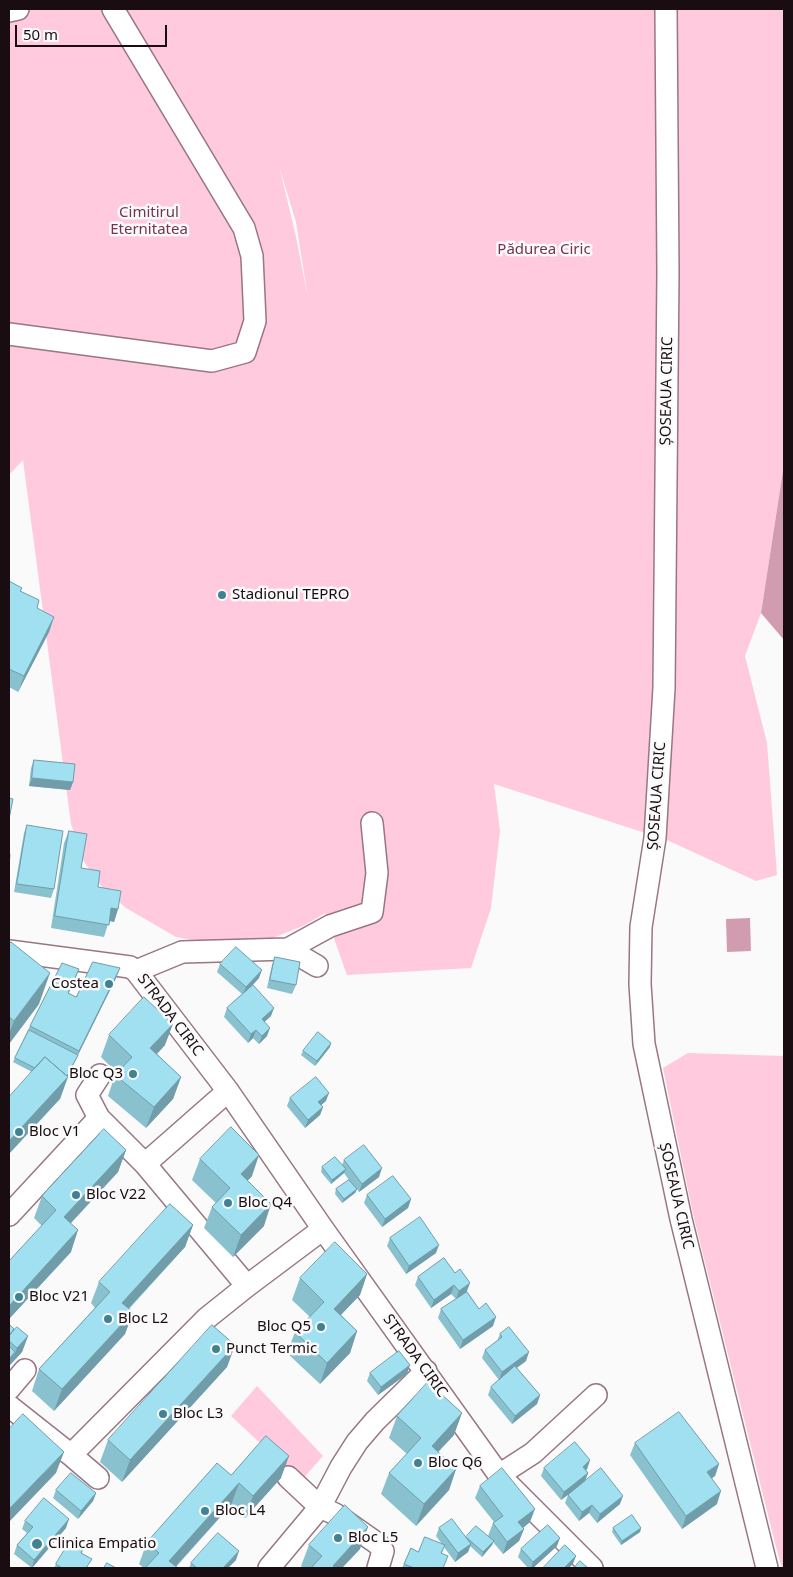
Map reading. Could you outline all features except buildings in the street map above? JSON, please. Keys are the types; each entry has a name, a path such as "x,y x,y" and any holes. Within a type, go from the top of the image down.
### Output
{"street":[{"path":"9,11 18,9"},
{"path":"9,334 212,361 245,352 253,328 255,321 252,256 244,228 113,9"},
{"name":"ȘOSEAUA CIRIC","path":"666,9 668,273 664,688 655,838 641,927 640,984 642,1029 681,1219 767,1568"},
{"path":"136,971 182,952 288,950 330,926 372,912 377,873 372,823"},
{"path":"288,950 317,966"},
{"name":"STRADA CIRIC","path":"9,951 130,968 136,971 228,1091 323,1229 499,1474 592,1568"},
{"path":"100,1075 87,1095 99,1118 145,1164 247,1286"},
{"path":"145,1164 228,1091"},
{"path":"9,1215 99,1118"},
{"path":"71,1455 207,1318 323,1229"},
{"path":"9,1389 25,1370"},
{"path":"269,1568 320,1506 357,1442 375,1421 426,1371"},
{"path":"499,1474 533,1453 596,1394"},
{"path":"9,1406 98,1478"},
{"path":"288,1476 320,1506 335,1514 378,1544 380,1560"}],"green space":[{"path":"9,9 784,9 784,464 761,613 745,656 767,743 777,875 756,881 667,840 494,784 500,831 491,908 471,968 347,975 325,913 305,925 273,938 210,943 176,937 126,908 102,887 84,862 71,824 23,460 9,475","holes":["279,166 296,222 308,298"]},
{"path":"688,1053 784,1056 784,1568 782,1568 775,1543 693,1214 663,1068"},
{"path":"257,1386 323,1456 301,1481 231,1416"}],"shaded area":[{"path":"784,464 784,640 761,613"},
{"path":"750,918 751,951 727,952 726,919"}],"place":[{"name":"Stadionul TEPRO","path":"222,595"},
{"name":"Costea","path":"109,984"},
{"name":"Bloc Q3","path":"133,1074"},
{"name":"Bloc V1","path":"19,1132"},
{"name":"Bloc V22","path":"76,1195"},
{"name":"Bloc Q4","path":"228,1203"},
{"name":"Bloc V21","path":"19,1297"},
{"name":"Bloc L2","path":"108,1319"},
{"name":"Bloc Q5","path":"321,1327"},
{"name":"Punct Termic","path":"216,1349"},
{"name":"Bloc L3","path":"163,1414"},
{"name":"Bloc Q6","path":"418,1463"},
{"name":"Bloc L4","path":"205,1511"},
{"name":"Bloc L5","path":"338,1538"},
{"name":"Clinica Empatio","path":"37,1544"}],"park label":[{"name":"Cimitirul Eternitatea","path":"149,222"},
{"name":"Pădurea Ciric","path":"544,250"}]}
